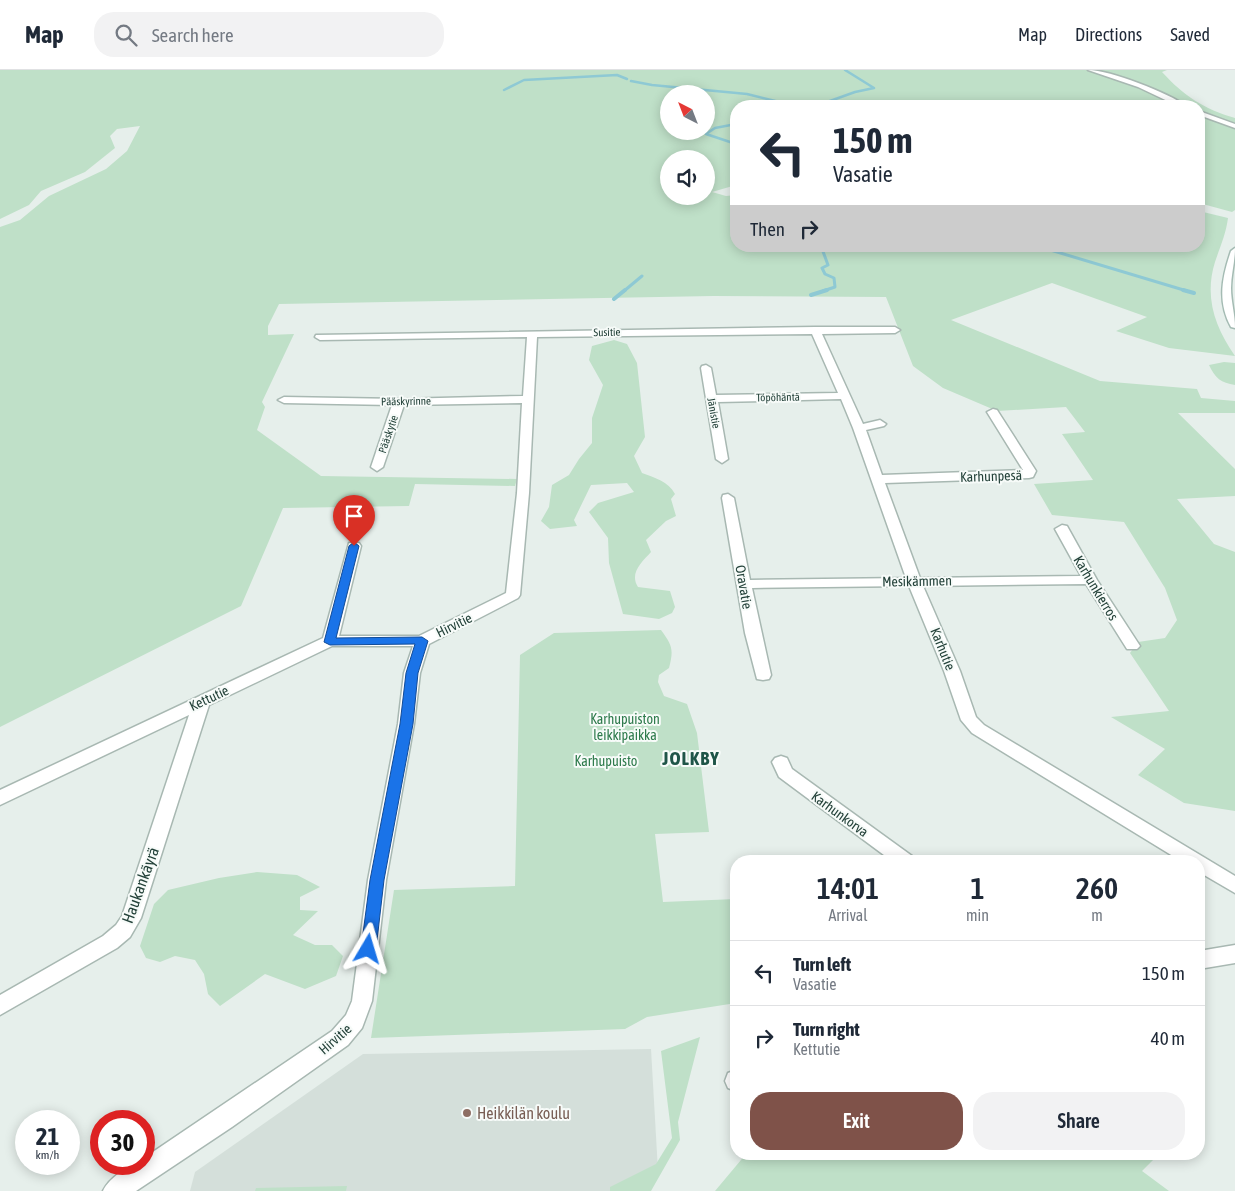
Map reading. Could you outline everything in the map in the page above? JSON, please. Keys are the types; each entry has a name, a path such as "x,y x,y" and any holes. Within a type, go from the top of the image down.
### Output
{"street":[{"path":"1091,70 1140,86 1170,100"},
{"path":"1205,115 1235,126"},
{"path":"1235,251 1227,278 1225,293 1227,306 1235,325"},
{"name":"Karhutie","path":"815,330 859,428 914,581 972,724 1186,855"},
{"name":"Susitie","path":"320,337 894,330"},
{"name":"Hirvitie","path":"115,1191 224,1119 332,1043 348,1030 354,1022 362,1000 377,880 406,724 412,673 422,641 513,595 524,493 532,334"},
{"name":"Jänistie","path":"706,368 722,459"},
{"name":"Töpöhäntä","path":"711,398 845,396"},
{"name":"Pääskyrinne","path":"284,400 399,402 528,399"},
{"name":"Pääskytie","path":"377,467 399,402"},
{"name":"Karhunpesä","path":"878,479 1029,474 1030,471 993,412"},
{"path":"859,428 880,424"},
{"name":"Oravatie","path":"728,498 763,675"},
{"name":"Karhunkierros","path":"1062,529 1090,580 1132,646"},
{"path":"354,546 330,642 422,641"},
{"name":"Mesikämmen","path":"744,584 1090,580"},
{"name":"Kettutie","path":"0,798 330,642"},
{"name":"Haukankäyrä","path":"0,1006 110,942 123,931 131,918 202,701"},
{"name":"Karhunkorva","path":"781,762 785,773 896,855"},
{"name":"Karhutie","path":"1205,867 1235,885"},
{"path":"1205,959 1235,954"}],"shaded area":[{"name":"Heikkilän koulu","path":"651,1049 658,1171 650,1191 190,1191 195,1172 363,1054"}],"green space":[{"path":"0,70 1167,70 1162,72 1194,100 730,100 730,187 715,191 715,150 660,150 660,205 715,205 715,193 730,196 730,252 1205,252 1205,212 1228,218 1212,275 1211,299 1217,323 1235,356 1169,348 1116,331 1147,317 1052,283 951,320 1100,381 1197,389 1201,398 1235,401 1235,413 1178,413 1235,469 1235,496 1177,499 1214,544 1235,552 1235,811 1184,803 1138,775 1165,749 1111,717 1169,711 1130,653 1138,642 1165,638 1177,620 1165,588 1124,522 1052,515 1034,484 1093,480 1062,434 1085,432 1066,407 997,411 943,388 913,366 886,297 713,296 279,304 268,326 268,335 294,334 262,402 265,407 257,430 321,476 517,479 515,486 415,484 409,506 283,508 241,606 0,727 0,227 20,220 49,196 106,169 127,151 140,126 117,129 110,136 115,148 85,172 41,191 29,205 0,219"},
{"path":"1205,106 1235,118 1235,210 1232,212 1205,205"},
{"path":"614,340 627,344 637,363 645,437 634,456 642,473 665,483 675,494 671,499 676,516 666,521 646,540 651,552 638,568 635,577 638,587 670,591 675,607 672,613 659,619 623,614 609,563 608,538 589,512 598,503 634,492 627,483 591,485 574,520 577,526 550,529 541,521 549,507 552,485 569,475 592,443 592,418 603,385 589,360 592,346"},
{"path":"1224,362 1235,363 1235,385 1219,379 1209,365"},
{"path":"661,630 670,644 672,652 669,668 659,675 658,682 664,696 687,704 697,733 709,832 655,834 663,902 730,899 730,1004 647,1017 625,1029 371,1038 394,890 515,886 520,655 554,633"},
{"path":"257,872 297,875 320,887 300,897 300,910 318,911 293,935 315,945 332,945 343,956 336,976 305,989 265,974 220,1006 208,994 204,974 195,960 175,956 160,962 146,958 140,946 154,904 168,890 219,878"},
{"path":"700,1037 678,1122 680,1140 651,1191 610,1191 610,1187 656,1164 672,1138 661,1051"},
{"path":"741,1160 1153,1160 1142,1171 1169,1191 715,1191"},
{"path":"347,1186 346,1191 255,1191 256,1188"}],"waterway":[{"path":"833,100 874,88 845,70"},
{"path":"504,90 524,80 617,75 627,79"},
{"path":"631,81 652,85 747,94 772,100"},
{"path":"730,125 715,128 706,134 730,142"},
{"path":"823,252 828,265 822,268 825,274 834,278 835,287 823,291"},
{"path":"1057,252 1187,291"},
{"path":"624,291 642,276"},
{"path":"614,299 625,290"},
{"path":"811,295 827,290"},
{"path":"1183,290 1194,293"}],"place":[{"name":"Heikkilän koulu","path":"467,1113"}],"district":[{"name":"JOLKBY","path":"691,758"}],"route":[{"path":"354,546 330,642 422,641 412,673 406,724 377,880 368,949"}],"park label":[{"name":"Karhupuiston leikkipaikka","path":"625,728"},
{"name":"Karhupuisto","path":"606,761"}]}
